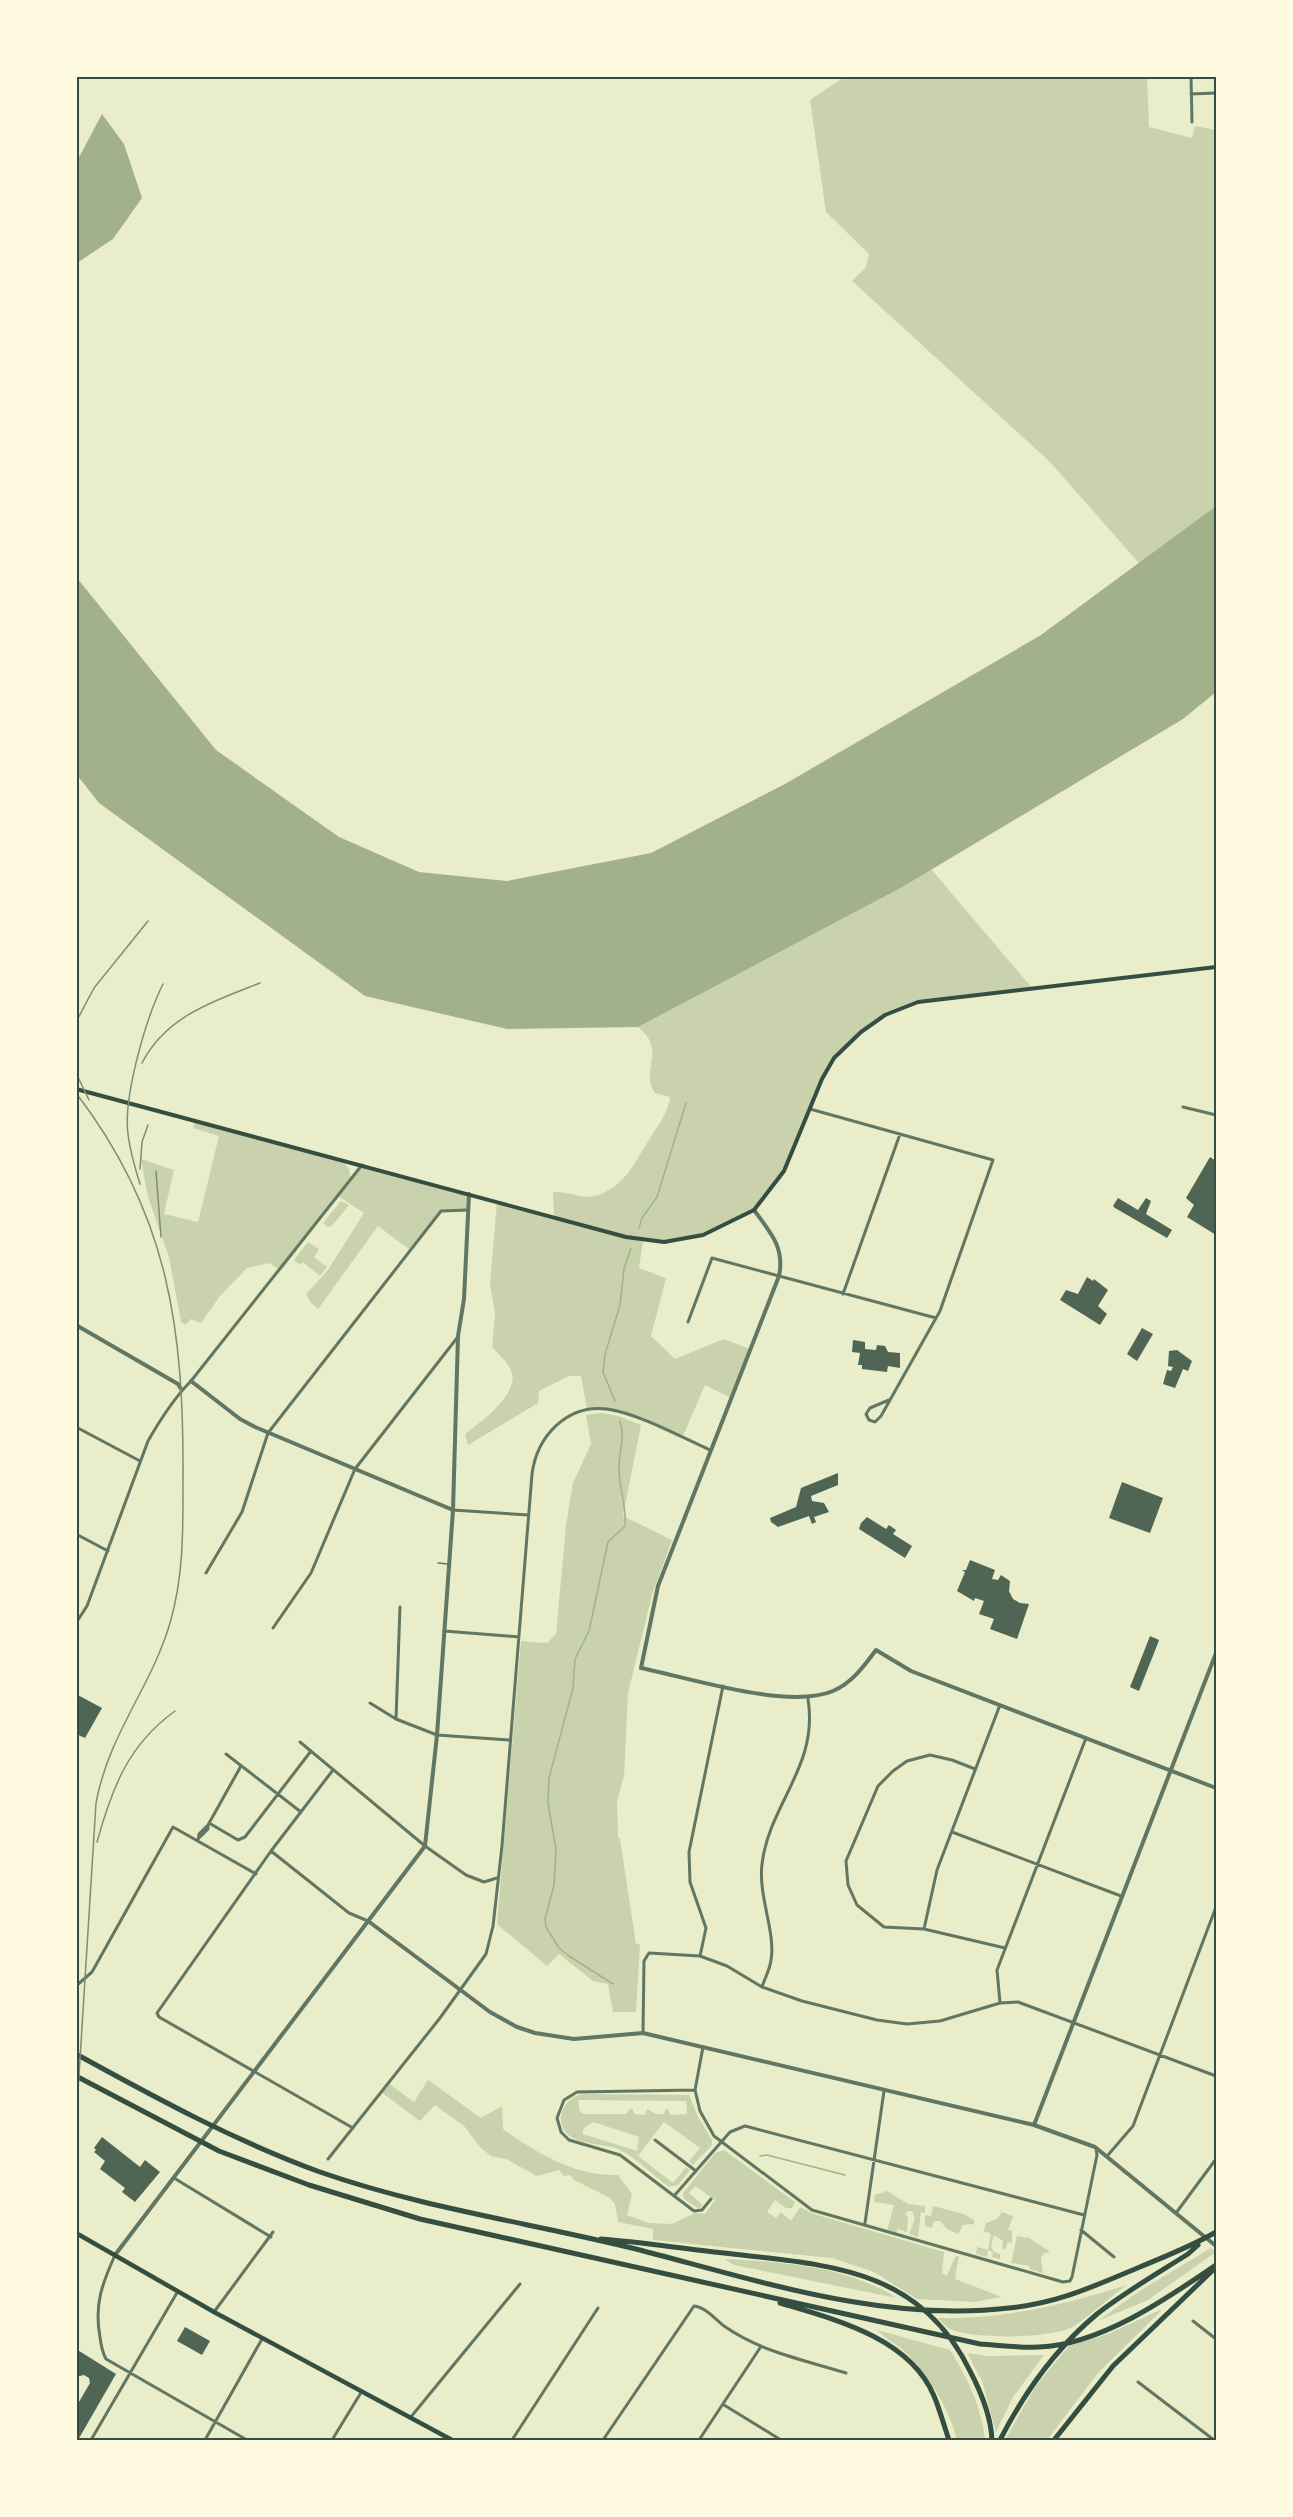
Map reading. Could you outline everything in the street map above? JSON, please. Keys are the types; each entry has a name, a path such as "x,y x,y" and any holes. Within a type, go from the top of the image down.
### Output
{"highway":[{"path":"76,2054 232,2137 322,2172 413,2199 840,2298 900,2309 950,2312 1008,2308 1063,2299 1201,2241 1216,2232"},
{"path":"76,2076 219,2151 309,2186 420,2219 980,2344 1041,2347 1083,2338 1153,2308 1216,2266"},
{"path":"579,2238 800,2260 865,2275 902,2294 933,2319 962,2354 979,2389 992,2440"},
{"path":"1000,2440 1021,2400 1053,2358 1097,2314 1188,2254 1201,2241"},
{"path":"1054,2440 1113,2366 1216,2266"},
{"path":"738,2290 843,2322 893,2348 914,2367 934,2394 949,2440"}],"main road":[{"path":"76,1089 626,1237 664,1242 703,1235 754,1210 784,1171 834,1058 861,1032 885,1014 918,1002 1216,967"},
{"path":"76,2233 262,2339 452,2440"}],"street":[{"path":"1191,76 1192,122"},
{"path":"1191,94 1216,93"},
{"path":"1184,1107 1216,1115"},
{"path":"810,1108 993,1160 936,1318 878,1420 872,1422 868,1420 866,1414 869,1408 889,1400"},
{"path":"843,1294 900,1134"},
{"path":"76,1623 87,1606 148,1441 181,1389 191,1381 362,1165"},
{"path":"247,2440 106,2359 97,2324 96,2305 100,2287 115,2255 425,1846 437,1735 453,1510 458,1336 464,1299 468,1194"},
{"path":"206,1573 242,1512 268,1432 441,1211 468,1210"},
{"path":"754,1210 779,1245 781,1260 779,1276 658,1586 641,1668 723,1686 808,1699 845,1684 876,1650 911,1671 1216,1788"},
{"path":"688,1322 712,1258 936,1318"},
{"path":"76,1325 178,1384 181,1389"},
{"path":"273,1628 311,1573 355,1469 458,1336"},
{"path":"191,1381 240,1419 453,1510 528,1515"},
{"path":"328,2159 462,1990 486,1954 493,1926 528,1515 533,1471 540,1446 555,1426 578,1412 600,1409 624,1413 710,1450"},
{"path":"76,1427 140,1461"},
{"path":"76,1534 108,1551"},
{"path":"396,1719 400,1607"},
{"path":"444,1631 519,1637"},
{"path":"1034,2125 1216,1653"},
{"path":"700,1956 706,1928 690,1882 689,1852 723,1686"},
{"path":"762,1987 772,1959 762,1891 762,1864 770,1835 807,1749 812,1728 808,1699"},
{"path":"370,1703 396,1719 437,1735 509,1740"},
{"path":"924,1929 937,1870 1000,1706"},
{"path":"1000,2003 997,1970 1086,1738"},
{"path":"300,1742 425,1846 479,1881 488,1882 497,1878"},
{"path":"208,1824 238,1840 245,1837 311,1751"},
{"path":"226,1754 301,1812"},
{"path":"975,1769 930,1755 907,1761 878,1786 846,1861 848,1885 857,1905 870,1918 885,1927 924,1929 1005,1948"},
{"path":"199,1839 199,1834 208,1824 242,1766"},
{"path":"333,1770 271,1851 158,2008 159,2017 353,2128"},
{"path":"76,1986 92,1972 173,1827 199,1839 256,1874"},
{"path":"952,1832 1121,1896"},
{"path":"271,1851 349,1912 368,1921 490,2012 517,2027 536,2033 590,2039 643,2033 1034,2125 1095,2147 1108,2155 1216,2246"},
{"path":"1108,2155 1133,2126 1216,1907"},
{"path":"643,2033 644,1961 649,1953 700,1956 727,1966 762,1987 802,2001 856,2015 907,2024 940,2021 1000,2003 1018,2002 1216,2076"},
{"path":"703,2047 695,2090 703,2119 721,2141 809,2208 1063,2282 1070,2281 1072,2277 1097,2154 1095,2147"},
{"path":"695,2090 577,2092 564,2100 556,2116 561,2132 571,2142 620,2155 697,2212 702,2210 711,2199"},
{"path":"865,2223 884,2091"},
{"path":"674,2196 733,2129 745,2126 1084,2215"},
{"path":"655,2140 696,2171"},
{"path":"1176,2213 1216,2159"},
{"path":"174,2178 270,2237"},
{"path":"1081,2230 1114,2257"},
{"path":"214,2312 273,2232"},
{"path":"410,2418 519,2284"},
{"path":"91,2440 178,2291"},
{"path":"603,2440 694,2306 700,2306 725,2326 760,2348 846,2373"},
{"path":"512,2440 598,2308"},
{"path":"1193,2321 1216,2339"},
{"path":"205,2440 262,2339"},
{"path":"699,2440 760,2348"},
{"path":"1138,2382 1214,2440"},
{"path":"332,2440 362,2391"},
{"path":"723,2405 781,2440"}],"lane":[{"path":"438,1563 449,1565"}],"shaded area":[{"path":"844,77 1147,77 1149,127 1192,138 1195,126 1216,130 1216,506 1139,563 1049,461 852,281 866,267 869,254 826,212 810,100"},
{"path":"102,114 124,144 142,198 113,239 77,263 77,161"},
{"path":"1216,506 1216,692 1183,719 904,886 638,1027 507,1029 365,996 99,803 77,775 77,578 216,750 339,837 419,872 507,881 651,853 785,784 1041,635"},
{"path":"931,869 1032,988 918,1002 885,1015 861,1032 834,1058 822,1079 789,1162 754,1210 703,1235 664,1242 643,1240 639,1268 666,1278 651,1336 675,1359 724,1339 750,1349 731,1398 705,1385 682,1438 624,1415 587,1410 581,1376 569,1376 539,1391 538,1403 468,1445 465,1434 480,1423 504,1399 512,1381 509,1366 492,1347 495,1314 490,1284 497,1202 554,1216 553,1192 593,1196 617,1184 630,1171 660,1123 670,1097 655,1093 650,1076 651,1044 638,1027"},
{"path":"195,1121 344,1163 349,1169 351,1179 362,1165 469,1194 468,1210 441,1211 410,1250 378,1226 318,1309 306,1294 328,1270 364,1213 338,1196 281,1271 270,1263 247,1268 220,1296 201,1323 191,1319 185,1325 181,1322 169,1257 148,1197 141,1159 174,1170 164,1214 198,1222 219,1136 193,1128"},
{"path":"341,1201 349,1205 332,1226 328,1227 323,1223"},
{"path":"308,1242 319,1249 314,1257 327,1267 320,1276 303,1262 300,1265 294,1260"},
{"path":"601,1413 618,1416 641,1425 623,1516 672,1540 652,1595 628,1693 624,1776 617,1801 618,1838 620,1839 636,1944 640,1944 636,2012 613,2012 608,1984 593,1981 559,1954 547,1966 497,1924 521,1641 547,1643 556,1634 566,1525 573,1483 591,1444 586,1415"},
{"path":"428,2080 481,2118 502,2106 503,2129 542,2154 587,2172 618,2175 632,2194 627,2215 649,2223 672,2224 695,2213 705,2214 715,2200 695,2186 689,2193 703,2205 699,2209 684,2199 683,2193 715,2153 724,2150 795,2202 792,2208 786,2208 775,2200 767,2212 776,2218 781,2212 791,2221 800,2207 814,2214 944,2252 942,2273 947,2276 955,2257 959,2256 955,2279 1002,2297 974,2302 917,2299 874,2272 832,2258 653,2240 653,2229 618,2222 615,2204 610,2198 574,2180 570,2175 564,2176 559,2170 537,2176 506,2159 491,2156 481,2148 464,2126 435,2105 420,2121 381,2092 388,2083 414,2102"},
{"path":"583,2094 689,2095 698,2117 712,2140 712,2145 693,2165 689,2161 700,2148 664,2122 638,2156 673,2183 686,2167 690,2170 678,2185 669,2187 620,2150 570,2136 562,2124 562,2111 565,2105 576,2096","holes":["578,2100 686,2101 687,2114 671,2115 668,2109 664,2114 656,2114 647,2109 645,2115 634,2114 633,2109 626,2114 584,2114 580,2112","593,2122 639,2137 637,2151 583,2134 583,2129"]},
{"path":"887,2191 908,2204 925,2206 925,2213 921,2212 918,2237 909,2234 915,2219 912,2211 907,2211 905,2215 908,2216 907,2232 898,2229 896,2234 887,2231 894,2205 874,2202 875,2195"},
{"path":"933,2206 964,2214 974,2220 974,2224 963,2225 958,2234 947,2229 940,2221 934,2221 932,2228 925,2226 925,2215 931,2216"},
{"path":"1002,2212 1013,2216 1008,2230 1012,2231 1012,2243 1008,2242 1005,2250 1002,2248 1003,2241 994,2235 991,2247 994,2252 1000,2254 1000,2259 992,2257 993,2252 988,2250 991,2234 986,2231 983,2234 986,2223 997,2219"},
{"path":"1017,2236 1029,2238 1048,2250 1049,2253 1044,2253 1041,2258 1043,2273 1029,2269 1030,2266 1011,2263"},
{"path":"977,2247 988,2250 987,2257 976,2254"},
{"path":"1211,2248 1216,2252 1148,2300 1098,2321 1141,2290"},
{"path":"724,2259 792,2264 836,2272 877,2287 897,2298 734,2265"},
{"path":"1127,2285 1080,2322 1057,2332 1026,2336 973,2334 948,2328 938,2318 988,2316 1034,2309 1080,2299"},
{"path":"1160,2310 1098,2373 1047,2440 1005,2440 1035,2387 1069,2346 1108,2334"},
{"path":"877,2330 950,2350 973,2393 981,2416 985,2440 957,2440 944,2405 923,2373 907,2354"},
{"path":"967,2353 988,2356 1044,2355 1013,2397 996,2432 982,2381"}],"building":[{"path":"1210,1157 1216,1161 1216,1235 1187,1217 1194,1205 1186,1198"},
{"path":"1118,1198 1138,1210 1146,1198 1151,1201 1146,1214 1172,1230 1167,1238 1115,1208 1113,1206"},
{"path":"1087,1277 1093,1281 1094,1279 1108,1290 1098,1306 1107,1314 1100,1325 1060,1300 1066,1290 1078,1294"},
{"path":"1142,1328 1153,1334 1137,1361 1127,1354"},
{"path":"853,1340 865,1342 865,1349 876,1350 877,1345 885,1346 888,1352 900,1353 900,1368 888,1366 887,1372 862,1369 862,1365 858,1365 860,1353 852,1352"},
{"path":"1177,1350 1192,1361 1188,1371 1183,1369 1175,1388 1163,1384 1167,1370 1171,1371 1173,1367 1168,1366 1169,1351"},
{"path":"838,1473 838,1485 811,1496 812,1501 824,1503 829,1512 814,1517 816,1522 812,1524 809,1516 778,1527 771,1522 770,1518 796,1507 801,1488"},
{"path":"1122,1482 1163,1498 1150,1533 1109,1518"},
{"path":"867,1517 886,1529 889,1525 896,1530 893,1534 912,1546 905,1558 859,1529"},
{"path":"970,1560 995,1570 992,1579 998,1580 1001,1575 1010,1581 1009,1591 1013,1599 1029,1604 1017,1639 990,1629 994,1619 979,1614 984,1601 975,1598 974,1601 957,1591 965,1572 962,1570 966,1570"},
{"path":"1150,1636 1159,1640 1139,1691 1130,1687"},
{"path":"76,1694 102,1708 85,1738 76,1734"},
{"path":"102,2137 140,2167 145,2160 160,2172 135,2202 122,2192 125,2188 100,2169 105,2161 94,2152 96,2150 94,2148"},
{"path":"185,2327 210,2341 202,2355 177,2341"},
{"path":"76,2349 116,2374 78,2440 76,2407 90,2383 89,2378 84,2375 76,2377"}],"waterway":[{"path":"639,1228 642,1218 657,1197 686,1103"},
{"path":"615,1401 603,1372 605,1354 620,1305 624,1269 631,1248"},
{"path":"613,1984 559,1948 546,1927 545,1919 554,1885 556,1849 548,1803 549,1778 573,1688 575,1659 589,1631 608,1542 625,1526 619,1476 622,1433 620,1421"},
{"path":"760,2156 767,2155 845,2175"}],"railway":[{"path":"76,1022 94,988 148,921"},
{"path":"142,1063 164,1033 178,1022 209,1004 260,983"},
{"path":"140,1184 128,1134 129,1100 143,1037 163,984"},
{"path":"76,1073 89,1100"},
{"path":"76,1093 107,1138 132,1183 151,1229 165,1276 174,1323 183,1425 183,1533 175,1605 162,1647 110,1754 96,1803 76,2123"},
{"path":"140,1169 142,1142 148,1125"},
{"path":"156,1171 161,1237"},
{"path":"97,1842 109,1804 124,1769 145,1738 175,1711"}]}
